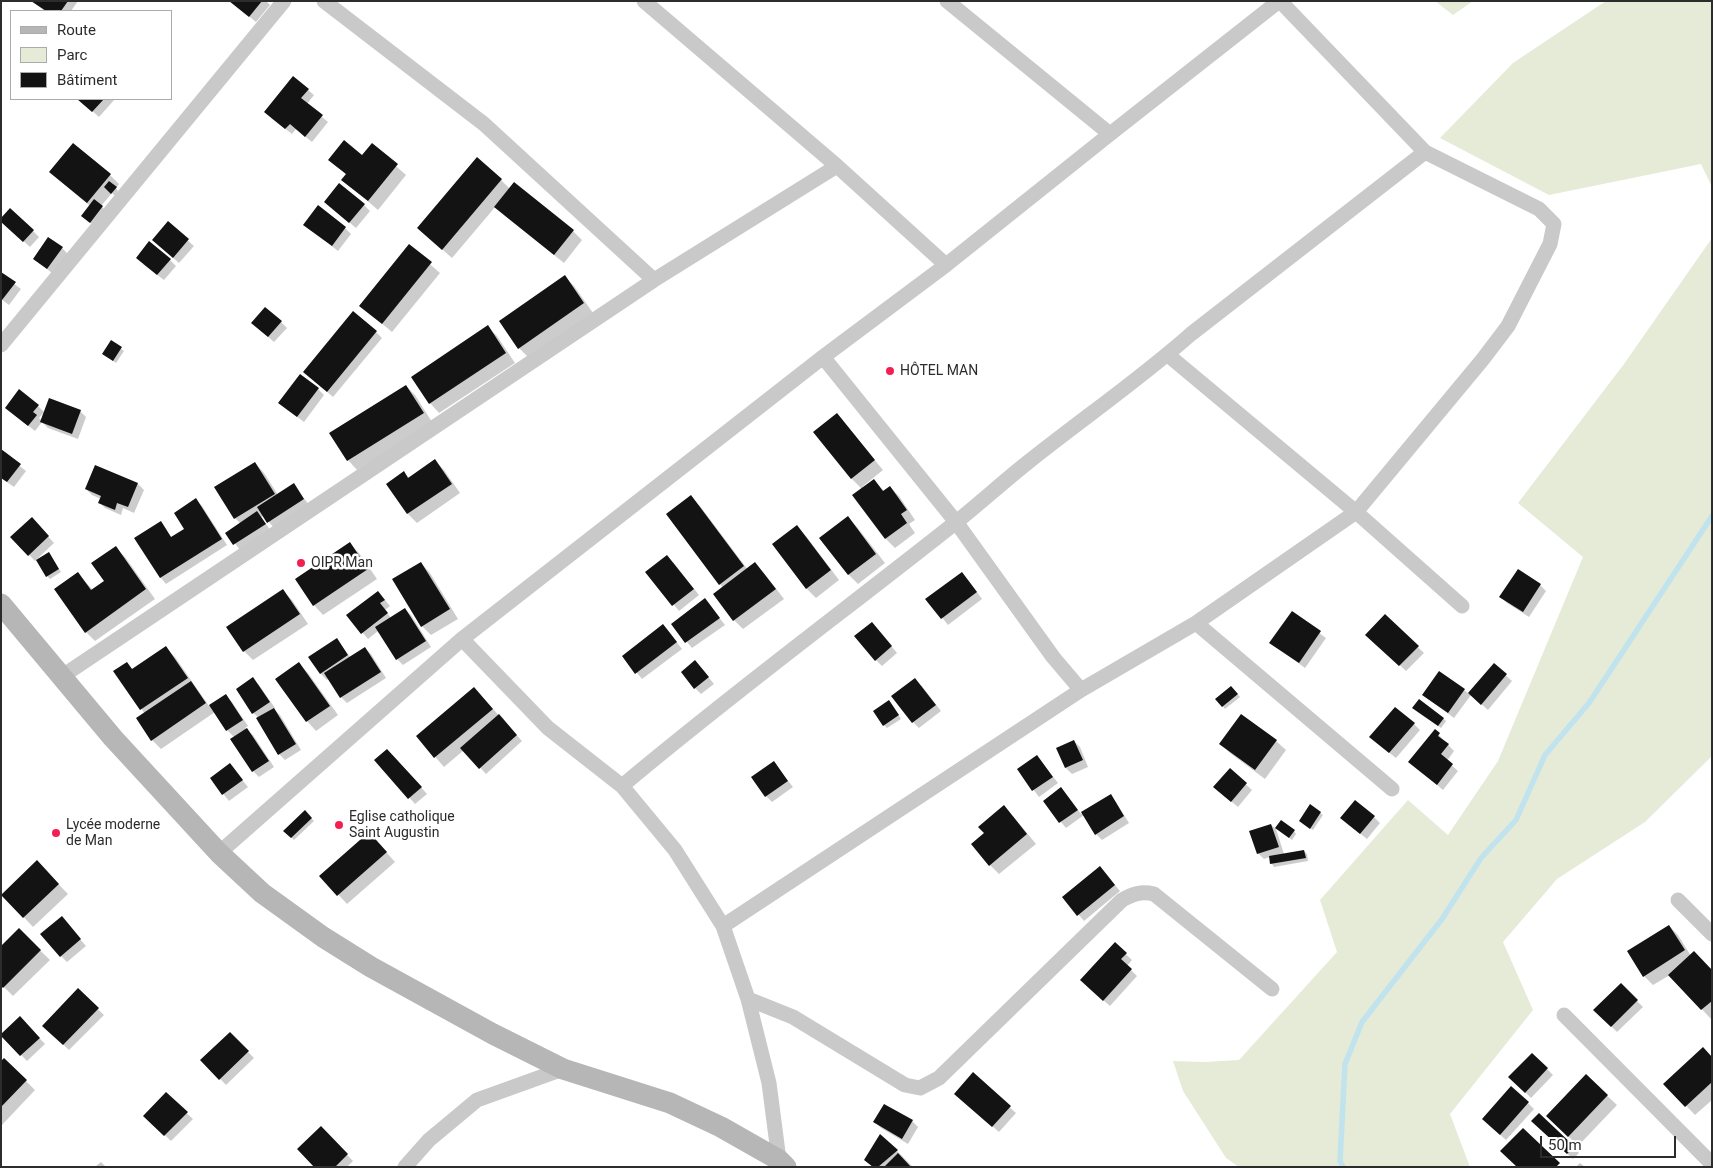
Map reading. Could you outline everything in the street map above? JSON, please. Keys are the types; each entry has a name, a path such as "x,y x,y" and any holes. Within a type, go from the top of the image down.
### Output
{"main road":[{"path":"1,604 112,738 219,853 262,893 323,937 371,967 493,1034 563,1069 670,1103 721,1127 783,1164"}],"street":[{"path":"1,344 284,1"},
{"path":"324,1 484,124 654,280"},
{"path":"644,1 837,166 946,265"},
{"path":"947,1 1110,134"},
{"path":"219,853 462,639 823,357 946,265 1280,1 1425,152 1540,209 1554,224 1550,244 1508,326 1484,359 1356,512 1196,623 1081,690 723,926"},
{"path":"622,786 672,744 956,522 1028,462 1168,355 1199,328 1425,152"},
{"path":"61,677 654,280 837,166"},
{"path":"1168,355 1356,512 1462,606"},
{"path":"823,357 956,522 1053,657 1081,690"},
{"path":"1196,623 1392,789"},
{"path":"462,639 548,728 622,786 675,850 723,926 748,999 769,1083 783,1164"},
{"path":"748,999 792,1017 905,1085 920,1088 939,1078 1122,900 1134,894 1145,892 1154,894 1272,989"},
{"path":"1678,900 1712,934"},
{"path":"1564,1015 1712,1164"},
{"path":"405,1167 428,1140 477,1100 563,1069"}],"green space":[{"path":"1435,1 1473,1 1453,15"},
{"path":"1606,1 1712,1 1712,187 1701,164 1549,195 1440,138 1513,63"},
{"path":"1712,238 1712,756 1645,822 1557,879 1503,942 1533,1010 1450,1114 1470,1167 1239,1167 1226,1158 1183,1091 1173,1061 1239,1060 1337,952 1320,900 1408,800 1448,835 1498,761 1583,557 1518,503 1624,364"}],"building":[{"path":"31,1 68,1 62,10 44,10"},
{"path":"229,1 262,1 249,17"},
{"path":"293,76 309,89 301,98 323,115 305,137 290,124 285,129 264,112"},
{"path":"78,100 103,100 92,112"},
{"path":"344,140 362,155 372,143 398,164 368,201 341,180 346,174 328,160"},
{"path":"73,143 111,174 87,203 49,172"},
{"path":"477,157 502,179 442,250 417,228"},
{"path":"109,181 117,187 111,194 104,187"},
{"path":"514,182 574,230 554,255 494,207"},
{"path":"339,183 365,204 349,223 324,202"},
{"path":"94,199 103,206 90,223 81,216"},
{"path":"318,205 346,227 332,246 303,225"},
{"path":"10,208 34,230 23,242 1,222 1,218"},
{"path":"168,221 189,239 173,258 152,240"},
{"path":"48,237 63,247 47,269 33,259"},
{"path":"149,241 171,259 157,275 136,258"},
{"path":"409,244 432,262 382,324 359,306"},
{"path":"1,272 16,282 2,300 1,299"},
{"path":"565,275 584,303 518,349 499,321"},
{"path":"265,307 282,321 268,337 251,323"},
{"path":"353,311 377,331 327,392 303,372"},
{"path":"488,325 506,353 429,404 411,377"},
{"path":"111,340 122,347 113,361 102,354"},
{"path":"300,374 319,388 297,417 278,403"},
{"path":"406,385 424,413 347,461 329,433"},
{"path":"19,389 39,405 33,412 37,415 28,426 5,408"},
{"path":"49,398 81,410 72,434 40,422"},
{"path":"837,413 875,460 851,479 813,432"},
{"path":"1,449 21,464 7,482 1,478"},
{"path":"435,459 452,484 407,514 386,484 404,471 408,478"},
{"path":"255,462 275,494 234,519 214,487"},
{"path":"95,465 138,483 128,507 117,503 115,510 98,503 101,496 85,489"},
{"path":"874,479 883,491 890,486 907,510 901,514 907,523 885,539 852,495"},
{"path":"294,483 304,499 267,523 257,507"},
{"path":"691,495 744,566 719,585 666,514"},
{"path":"196,498 222,539 160,578 134,538 161,521 171,537 184,529 174,513"},
{"path":"257,511 266,524 233,545 225,533"},
{"path":"848,516 876,554 848,575 819,538"},
{"path":"32,517 49,536 28,556 10,537"},
{"path":"797,525 831,570 806,589 772,544"},
{"path":"350,542 368,569 313,606 295,579"},
{"path":"116,546 146,589 85,633 54,589 78,572 91,590 104,581 91,563"},
{"path":"49,552 59,569 46,577 36,560"},
{"path":"667,555 694,589 672,606 645,572"},
{"path":"421,562 450,609 421,627 392,579"},
{"path":"755,562 776,589 733,621 713,594"},
{"path":"1518,569 1541,584 1523,612 1499,597"},
{"path":"962,572 977,592 941,619 925,599"},
{"path":"283,589 300,614 243,652 226,627"},
{"path":"378,591 385,600 380,603 388,613 361,634 346,615"},
{"path":"705,598 720,618 685,643 671,624"},
{"path":"405,608 426,641 396,660 375,627"},
{"path":"1292,611 1321,631 1299,663 1269,643"},
{"path":"1385,614 1419,646 1399,666 1365,635"},
{"path":"872,622 892,646 875,661 854,636"},
{"path":"663,624 677,642 635,674 622,656"},
{"path":"337,638 348,655 320,674 308,657"},
{"path":"166,646 188,678 140,710 113,671 127,662 132,669"},
{"path":"365,647 381,672 340,698 324,673"},
{"path":"695,660 709,677 694,689 681,672"},
{"path":"299,662 330,706 306,722 275,679"},
{"path":"1494,663 1507,674 1481,705 1468,693"},
{"path":"1439,671 1465,689 1448,713 1422,695"},
{"path":"253,677 270,702 252,714 236,689"},
{"path":"915,678 936,705 912,723 891,696"},
{"path":"191,681 206,703 151,741 136,718"},
{"path":"1231,686 1238,694 1222,707 1215,699"},
{"path":"474,687 493,709 434,758 416,736"},
{"path":"226,694 243,720 226,731 209,705"},
{"path":"1419,699 1444,718 1438,726 1412,708"},
{"path":"889,700 899,715 883,726 873,711"},
{"path":"1395,707 1415,723 1389,753 1369,737"},
{"path":"274,708 296,744 278,755 256,718"},
{"path":"499,714 517,735 479,769 460,748"},
{"path":"1241,714 1277,740 1255,770 1219,744"},
{"path":"247,728 269,761 252,772 230,739"},
{"path":"1435,729 1440,733 1438,736 1449,744 1441,754 1453,764 1437,785 1408,762"},
{"path":"1074,740 1083,760 1065,768 1056,748"},
{"path":"387,749 422,787 408,799 374,760"},
{"path":"1037,755 1053,777 1032,791 1017,769"},
{"path":"774,761 788,781 765,797 751,777"},
{"path":"230,763 243,780 222,795 210,778"},
{"path":"1230,768 1247,783 1231,802 1213,787"},
{"path":"1061,787 1078,810 1059,823 1043,801"},
{"path":"1111,794 1124,816 1095,835 1081,812"},
{"path":"1355,800 1375,816 1360,834 1340,818"},
{"path":"1310,804 1321,812 1310,829 1299,821"},
{"path":"1004,805 1027,834 989,866 971,844 984,833 978,827"},
{"path":"305,810 312,818 291,838 283,831"},
{"path":"1281,820 1295,830 1289,838 1275,828"},
{"path":"1271,824 1279,847 1257,854 1249,831"},
{"path":"369,832 387,852 337,896 319,876"},
{"path":"1304,850 1306,858 1270,864 1269,856"},
{"path":"37,860 59,884 23,918 1,895"},
{"path":"1100,866 1115,885 1077,916 1062,897"},
{"path":"62,916 81,939 60,957 40,934"},
{"path":"1669,925 1685,950 1643,977 1627,951"},
{"path":"19,928 41,950 3,988 1,986 1,946"},
{"path":"1115,942 1127,953 1121,959 1132,969 1103,1001 1080,980"},
{"path":"1694,951 1712,970 1712,1001 1701,1010 1668,975"},
{"path":"1621,983 1638,1000 1611,1027 1593,1010"},
{"path":"78,988 99,1008 63,1045 42,1026"},
{"path":"20,1016 40,1038 20,1056 1,1034"},
{"path":"230,1032 249,1051 219,1080 200,1060"},
{"path":"1703,1047 1712,1057 1712,1082 1685,1107 1663,1084"},
{"path":"1532,1053 1548,1068 1525,1093 1508,1077"},
{"path":"4,1058 27,1080 1,1107 1,1061"},
{"path":"973,1072 1011,1106 992,1127 954,1094"},
{"path":"1586,1074 1608,1095 1568,1137 1546,1116"},
{"path":"1511,1086 1529,1102 1500,1135 1482,1119"},
{"path":"166,1092 188,1112 164,1136 143,1116"},
{"path":"884,1104 913,1120 902,1139 873,1122"},
{"path":"1539,1113 1574,1146 1567,1154 1531,1121"},
{"path":"321,1126 348,1154 335,1167 314,1167 297,1149"},
{"path":"1523,1128 1560,1163 1556,1167 1517,1167 1500,1151"},
{"path":"880,1134 898,1150 878,1167 873,1167 864,1160"},
{"path":"898,1153 911,1167 884,1167"}],"waterway":[{"path":"1343,1167 1340,1161 1345,1064 1362,1022 1442,919 1481,858 1516,820 1545,755 1589,703 1712,516"}],"place":[{"name":"HÔTEL MAN","path":"890,371"},
{"name":"OIPR Man","path":"301,563"},
{"name":"Eglise catholique Saint Augustin","path":"339,825"},
{"name":"Lycée moderne de Man","path":"56,833"}]}
